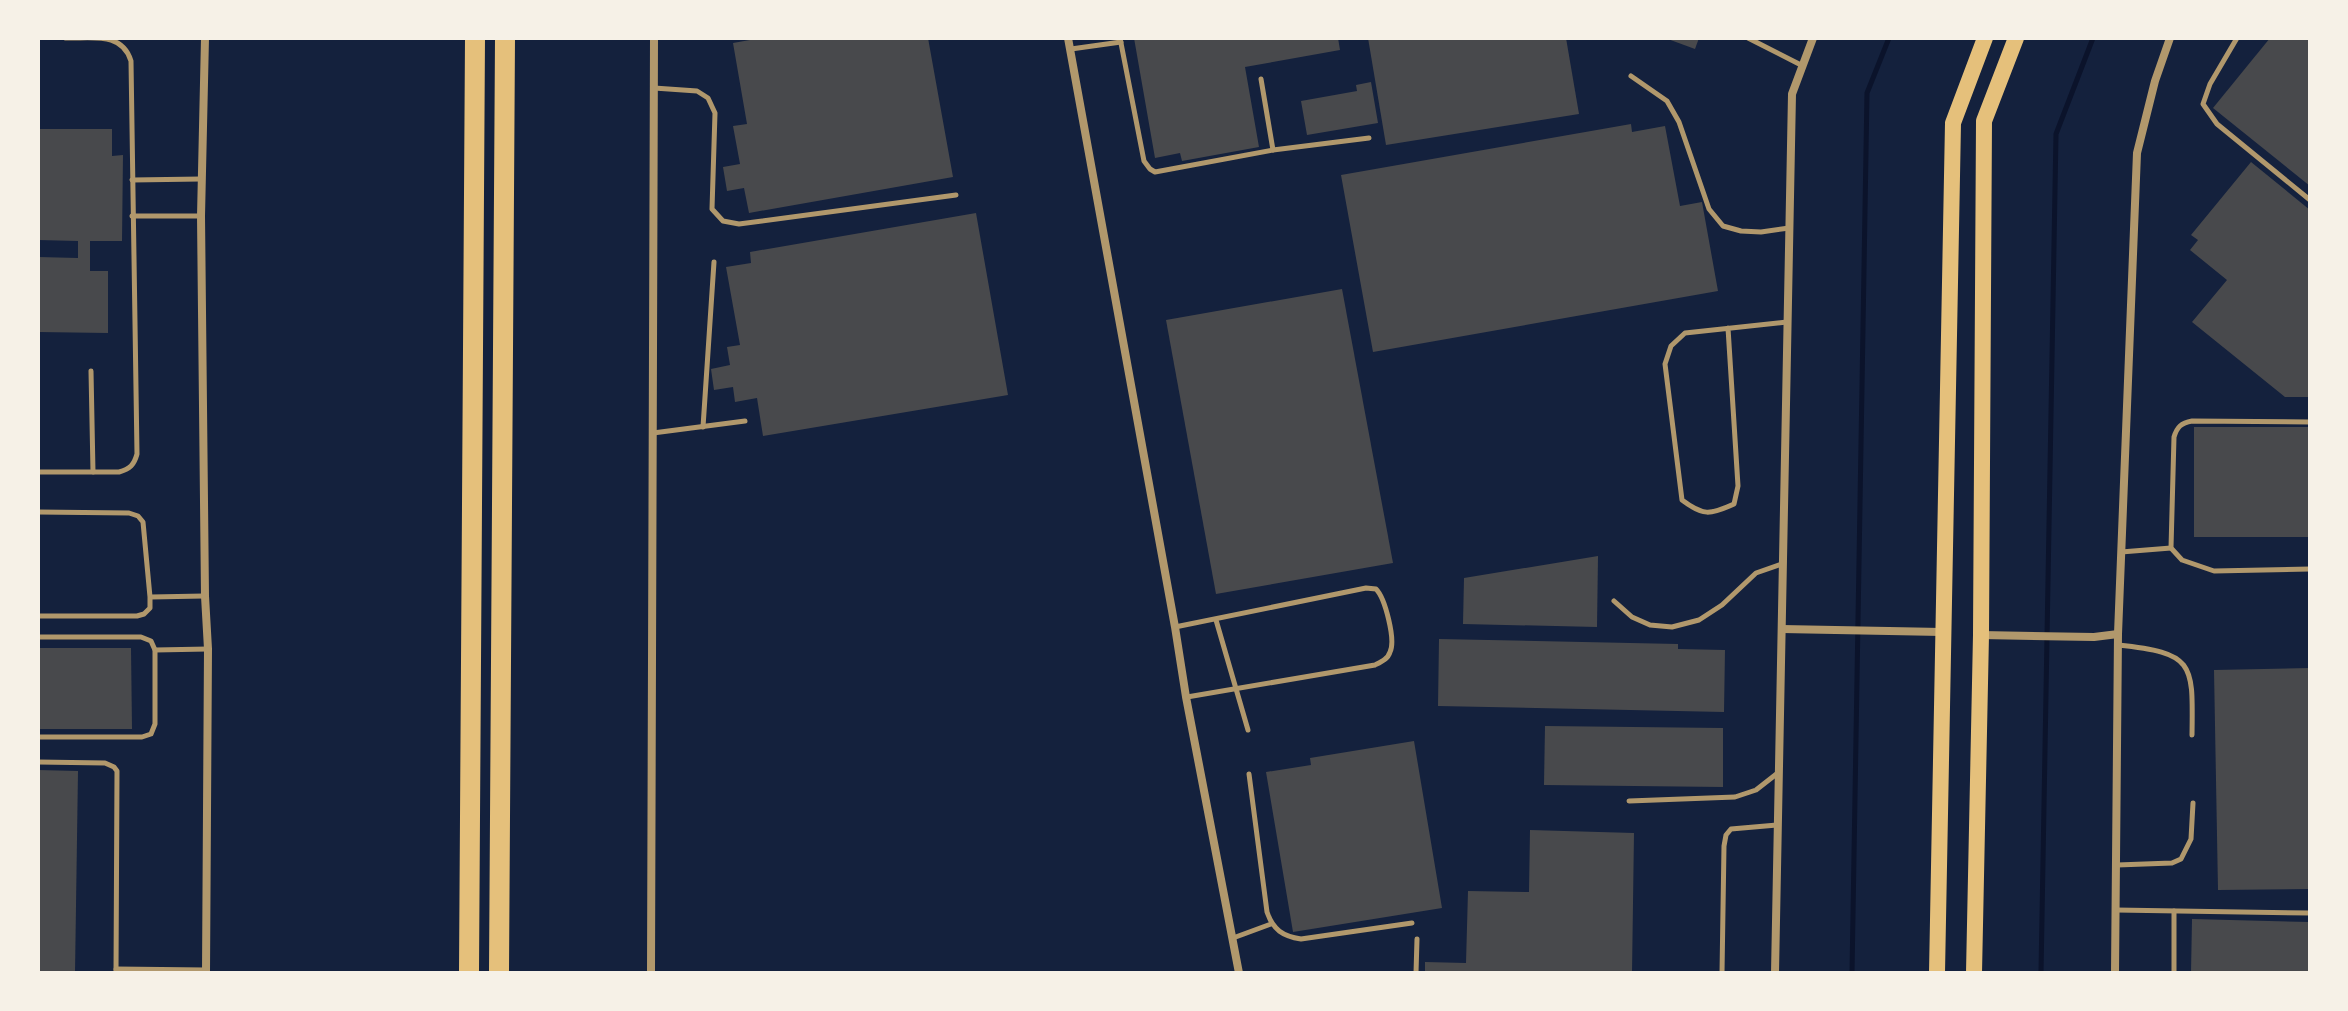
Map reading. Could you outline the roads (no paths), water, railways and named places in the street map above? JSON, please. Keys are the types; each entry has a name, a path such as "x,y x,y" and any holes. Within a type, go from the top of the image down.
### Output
{"highway":[{"path":"469,973 475,38"},
{"path":"499,973 505,38"}],"main road":[{"path":"1937,973 1953,123 1985,38"},
{"path":"1974,973 1981,635 1984,121 2016,38"}],"street":[{"path":"205,38 201,216 208,649 206,972"},
{"path":"651,973 654,38"},
{"path":"1068,38 1186,697 1239,973"},
{"path":"1775,973 1792,94 1813,38"},
{"path":"2115,973 2118,634 2137,153 2155,81 2170,38"},
{"path":"1782,629 1942,632"},
{"path":"1981,635 2094,637 2118,634"}],"lane":[{"path":"38,472 119,472 128,470 135,463 137,454 131,61 128,50 120,42 65,38"},
{"path":"1748,38 1803,66"},
{"path":"2237,38 2210,84 2203,104 2217,124 2310,200"},
{"path":"1070,49 1120,40 1144,161 1150,169 1160,172 1273,150 1369,138"},
{"path":"1631,76 1667,101 1679,122 1709,209 1723,226 1761,232 1789,228"},
{"path":"1261,79 1273,150"},
{"path":"654,88 697,91 708,98 715,113 712,209 723,221 739,224 956,195"},
{"path":"132,180 202,179"},
{"path":"132,216 201,216"},
{"path":"703,427 714,262"},
{"path":"1728,328 1738,486 1734,504 1714,513 1697,511 1682,500 1665,364 1671,346 1685,333 1728,328 1788,322"},
{"path":"91,371 93,472"},
{"path":"653,433 745,421"},
{"path":"2310,422 2183,423 2174,437 2171,548 2182,560 2214,571 2310,569"},
{"path":"38,512 129,513 138,516 143,522 150,597 150,608 137,616 38,616"},
{"path":"2121,552 2171,548"},
{"path":"1614,601 1632,617 1650,625 1672,627 1699,620 1722,605 1756,573 1783,564"},
{"path":"1175,627 1366,588 1376,589 1383,596 1392,642 1390,653 1384,661 1375,665 1186,697"},
{"path":"150,597 205,596"},
{"path":"1216,620 1248,730"},
{"path":"38,637 141,637 151,641 155,650 155,724 151,734 142,737 38,737"},
{"path":"2118,645 2172,655 2188,669 2192,685 2192,735"},
{"path":"155,650 208,649"},
{"path":"38,762 105,763 117,771 116,971 206,972"},
{"path":"1629,801 1735,797 1756,790 1779,772"},
{"path":"1249,774 1267,912 1271,924 1284,936 1301,939 1412,923"},
{"path":"2116,865 2172,863 2181,859 2191,839 2193,803"},
{"path":"1722,973 1726,835 1731,829 1777,825"},
{"path":"2116,910 2310,913"},
{"path":"2174,911 2174,973"},
{"path":"1233,938 1271,924"},
{"path":"1416,973 1417,939"}],"waterway":[{"path":"1852,973 1867,93 1889,38"},
{"path":"2041,973 2056,134 2093,38"}]}
